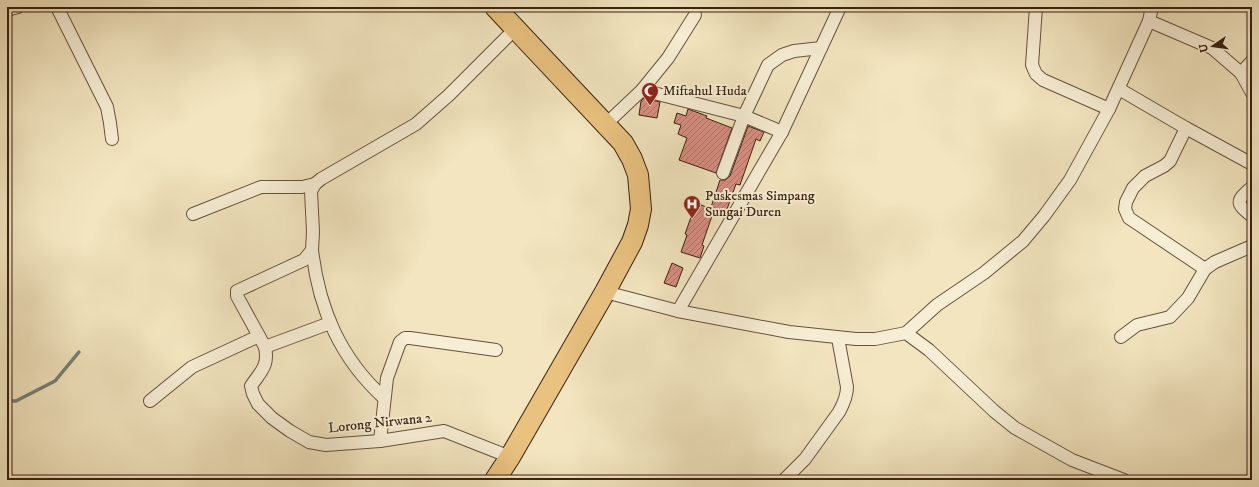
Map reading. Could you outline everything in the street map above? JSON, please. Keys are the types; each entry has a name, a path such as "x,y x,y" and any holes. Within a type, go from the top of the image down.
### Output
{"highway":[{"path":"495,7 623,143 632,159 638,175 641,209 638,225 632,242 605,292 510,457 495,480"}],"street":[{"path":"7,10 18,7"},
{"path":"56,7 107,108 112,139"},
{"path":"678,311 782,132 840,7"},
{"path":"1036,7 1032,65 1036,74 1043,80 1109,109"},
{"path":"605,292 678,311 788,332 838,338 875,339 906,333 937,305 984,273 1023,241 1044,216 1070,180 1109,109 1149,21 1152,7"},
{"path":"606,124 642,90 668,58 695,15"},
{"path":"1149,21 1212,48 1241,72 1252,93"},
{"path":"384,398 368,384 350,359 333,332 322,303 315,274 312,250 313,232 311,192 315,184 321,179 416,124 449,95 516,28"},
{"path":"723,174 744,116 768,66 782,55 794,51 821,48"},
{"path":"1241,72 1252,61"},
{"path":"1119,89 1252,164"},
{"path":"642,90 744,116 782,132"},
{"path":"1186,128 1170,161 1164,166 1145,176 1134,188 1126,202 1125,209 1129,218 1205,269"},
{"path":"193,214 261,187 302,187 315,184"},
{"path":"1252,187 1240,198 1239,202 1240,207 1252,216"},
{"path":"1121,337 1137,325 1170,316 1188,298 1205,269 1215,262 1252,246"},
{"path":"312,250 310,255 304,260 237,291 237,296 240,305 252,321 265,347 330,323"},
{"path":"906,333 929,350 994,411 1015,428 1072,460 1124,480"},
{"path":"150,401 192,367 259,336"},
{"path":"380,442 387,378 400,342 405,338 496,350"},
{"path":"784,480 804,458 844,403 847,387 838,338"},
{"name":"Lorong Nirwana 2","path":"265,347 267,357 266,364 251,386 253,394 258,404 263,409 290,432 309,442 326,445 380,442 444,431 510,457"}],"building":[{"name":"Miftahul Huda","path":"644,98 660,102 657,118 639,115 641,101"},
{"path":"688,109 732,128 716,173 679,160 687,138 678,134 681,125 674,123 677,113 686,116"},
{"path":"748,126 764,132 760,141 756,139 740,185 736,184 726,212 711,207 720,180 725,180 730,176"},
{"path":"696,203 714,210 702,245 704,246 700,258 681,252 687,235 685,234"},
{"path":"672,263 683,268 676,287 664,283"}],"waterway":[{"path":"7,401 16,401 55,381 79,352"}],"place":[{"name":"Miftahul Huda","path":"650,106"},
{"name":"Puskesmas Simpang Sungai Duren","path":"692,219"}]}
